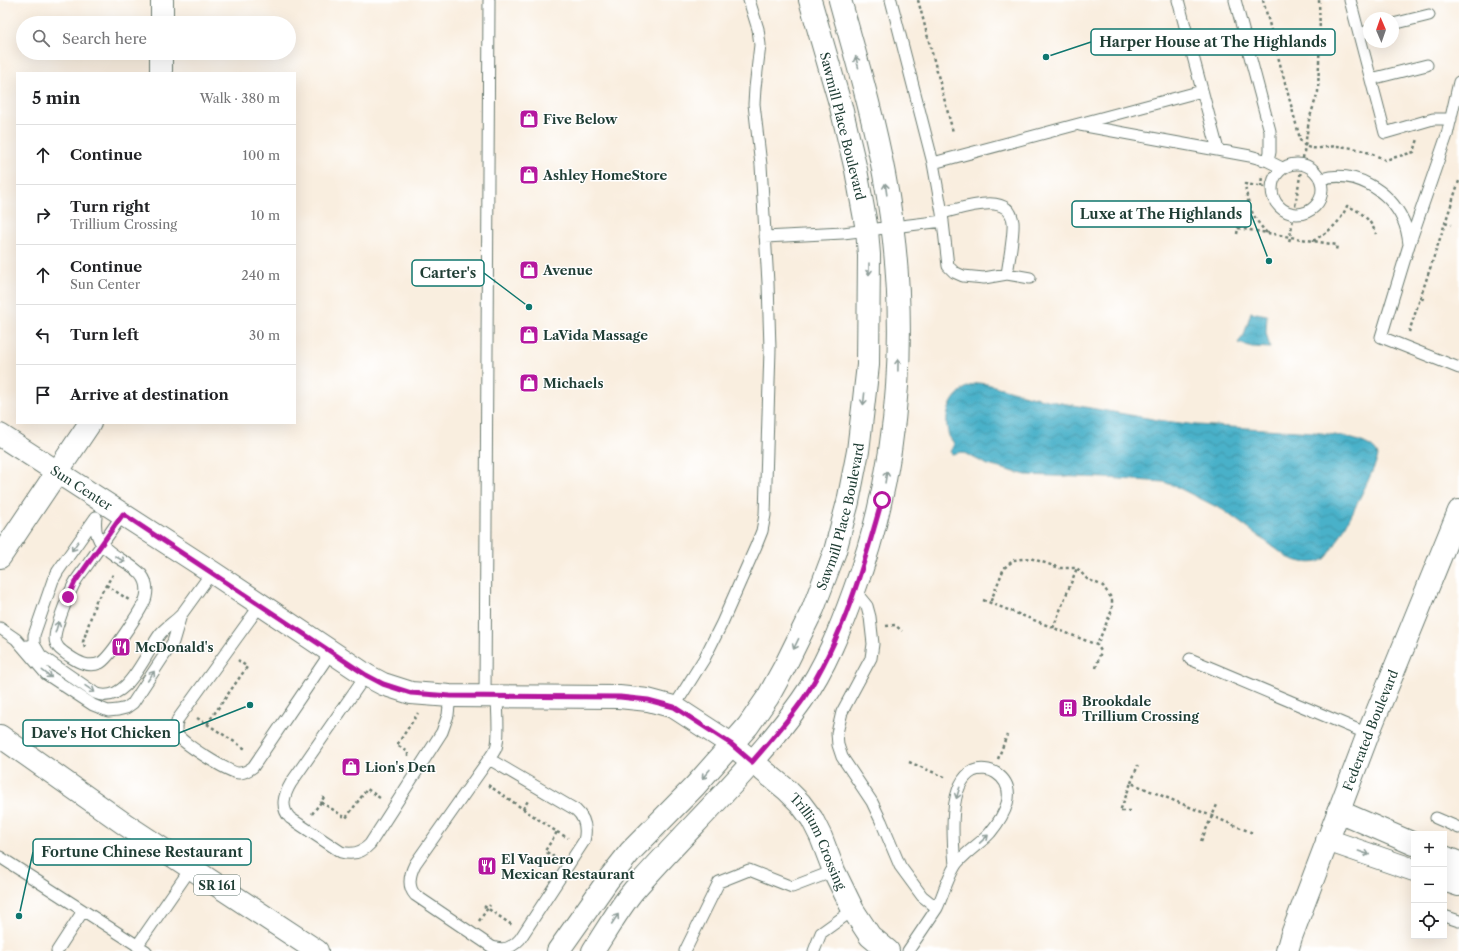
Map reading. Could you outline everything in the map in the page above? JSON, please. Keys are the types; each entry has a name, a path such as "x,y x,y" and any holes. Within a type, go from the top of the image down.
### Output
{"street":[{"path":"162,0 162,16"},
{"name":"Sawmill Place Boulevard","path":"558,951 608,880 630,852 695,786 748,726 768,697 785,666 813,609 835,552 848,502 858,451 868,365 869,255 867,230 856,170 841,107 810,0"},
{"name":"Sawmill Place Boulevard","path":"593,951 632,892 752,762 803,699 831,648 862,570 882,500 896,404 898,296 892,228 884,175 864,88 840,0"},
{"path":"161,60 161,72"},
{"path":"0,557 89,424"},
{"name":"Sun Center","path":"2,441 58,472 108,511 212,572 366,675 383,684 411,693 450,696 620,697 648,700 674,707 731,744"},
{"name":"Federated Boulevard","path":"1287,951 1327,840 1368,734 1459,511"},
{"name":"SR 161","path":"0,736 126,825 317,951"},
{"name":"Trillium Crossing","path":"731,744 787,790 800,803 812,819 821,837 834,871 853,910 870,936 883,949"},
{"path":"1338,811 1411,843"},
{"path":"1327,840 1411,869"},
{"path":"1447,858 1459,863"},
{"path":"1447,881 1459,885"}],"lane":[{"path":"489,0 491,696 497,745 496,750 489,759 476,777 415,864 411,875 410,886 415,895 492,947 503,949 510,948 520,939 584,841 586,831 582,816 576,810 489,759"},
{"path":"674,707 704,660 722,623 762,531 765,515 770,349 761,165 754,104 760,45 758,29 749,0"},
{"path":"891,0 933,163 943,217 947,261 950,269 963,276 984,278 1007,274 1030,278"},
{"path":"1178,0 1218,150"},
{"path":"1235,0 1270,131 1270,152 1268,161"},
{"path":"1350,0 1363,30"},
{"path":"1399,22 1429,15"},
{"path":"1366,48 1371,79 1385,133 1433,120 1451,119"},
{"path":"1371,79 1427,65"},
{"path":"1459,82 1447,135 1409,245 1381,337 1459,368"},
{"path":"933,163 1202,91"},
{"path":"1078,125 1218,150 1268,161 1282,168"},
{"path":"1294,164 1302,164 1313,169 1321,179 1322,194 1319,201 1308,212 1294,214 1285,211 1278,206 1274,200 1272,188 1275,177 1282,168 1294,164"},
{"path":"1321,179 1332,176 1350,178 1365,182 1381,192 1401,216 1407,230 1409,245"},
{"path":"765,237 892,228 943,217 986,203 998,205 1007,210 1011,216 1013,226 1007,274"},
{"path":"108,511 95,531 102,544 111,553 132,566 142,575 146,584 146,597 144,604 109,656 100,663 88,665 76,661 57,647 55,638 61,616 75,582 102,544 108,511"},
{"path":"41,655 34,644 34,635 53,580 58,571 108,511"},
{"path":"0,628 95,692 104,696 110,695 126,687 160,634 181,615 212,572"},
{"path":"854,590 866,606 870,617 874,644 871,658 842,712 837,733 838,745 842,757 872,802 900,866 922,896 937,908"},
{"path":"261,604 178,719 176,727 177,734 181,740 229,771 239,773 245,772 253,767 331,652"},
{"path":"12,635 46,674 93,705 108,710 118,710 126,708 133,703 173,642 181,615"},
{"path":"1190,659 1368,734"},
{"path":"366,675 291,783 283,802 284,811 290,818 341,852 357,853 367,848 370,844 442,732 448,715 450,696"},
{"path":"908,951 937,908 955,865 990,834 1007,804 1009,795 1005,779 993,771 982,769 974,771 965,777 960,786 954,816 953,833 955,865"},
{"path":"1436,818 1459,828"},
{"path":"0,857 142,948 192,868"},
{"path":"685,951 719,882 749,870 792,887 834,871"},
{"path":"814,951 822,932 853,910"},
{"path":"57,951 83,911"},
{"path":"1447,917 1459,922"}],"path":[{"path":"918,0 953,132"},
{"path":"1262,0 1300,140 1305,146 1312,148 1338,146 1352,148 1374,154 1385,160 1414,152 1418,137"},
{"path":"1289,243 1305,146 1310,120 1318,92 1320,33 1319,0"},
{"path":"1404,346 1459,180"},
{"path":"1267,233 1251,213 1247,202 1245,184 1272,188"},
{"path":"1313,241 1335,226 1343,216 1347,206 1364,215 1372,224 1376,234"},
{"path":"1445,223 1451,225"},
{"path":"1237,234 1238,228 1337,245 1336,250"},
{"path":"1420,298 1425,300"},
{"path":"990,603 1004,568 1014,560 1030,558 1060,568 1077,568 1087,579 1103,586 1112,599 1112,610 1097,645"},
{"path":"1052,628 1077,568"},
{"path":"88,655 83,642 96,600 116,570"},
{"path":"106,585 135,604"},
{"path":"983,600 1097,645 1102,651 1096,668"},
{"path":"884,626 895,625 902,631"},
{"path":"207,724 248,666 226,652"},
{"path":"404,762 408,756 408,752 397,745 418,713"},
{"path":"176,727 187,728 195,716 249,751"},
{"path":"993,771 1007,735"},
{"path":"909,762 947,779"},
{"path":"1130,811 1120,811 1138,765"},
{"path":"476,777 568,838"},
{"path":"1131,783 1253,832"},
{"path":"363,787 380,798 384,792"},
{"path":"324,797 321,802 346,818 367,789"},
{"path":"1201,841 1217,805"},
{"path":"557,832 545,850 558,859"},
{"path":"484,906 513,925"}],"water":[{"path":"1251,312 1267,315 1266,332 1270,348 1252,347 1238,343 1244,335"},
{"path":"979,383 1056,402 1164,421 1197,425 1314,432 1340,436 1361,441 1369,445 1375,450 1378,456 1370,477 1354,510 1330,553 1321,561 1311,563 1301,562 1287,557 1223,510 1164,482 1026,475 988,465 962,452 952,454 950,452 954,444 949,436 947,418 952,402 957,395 970,385"}],"place":[{"name":"Harper House at The Highlands","path":"1046,57"},
{"name":"Five Below","path":"529,119"},
{"name":"Ashley HomeStore","path":"529,175"},
{"name":"Luxe at The Highlands","path":"1269,261"},
{"name":"Avenue","path":"529,270"},
{"name":"Carter's","path":"529,307"},
{"name":"LaVida Massage","path":"529,335"},
{"name":"Michaels","path":"529,383"},
{"name":"McDonald's","path":"121,647"},
{"name":"Dave's Hot Chicken","path":"250,705"},
{"name":"Brookdale Trillium Crossing","path":"1068,708"},
{"name":"Lion's Den","path":"351,767"},
{"name":"El Vaquero Mexican Restaurant","path":"487,866"},
{"name":"Fortune Chinese Restaurant","path":"19,916"}],"route":[{"path":"68,597 75,582 123,514 366,675 383,684 411,693 450,696 620,697 648,700 674,707 731,744 752,762 803,699 831,648 862,570 882,500"}]}
